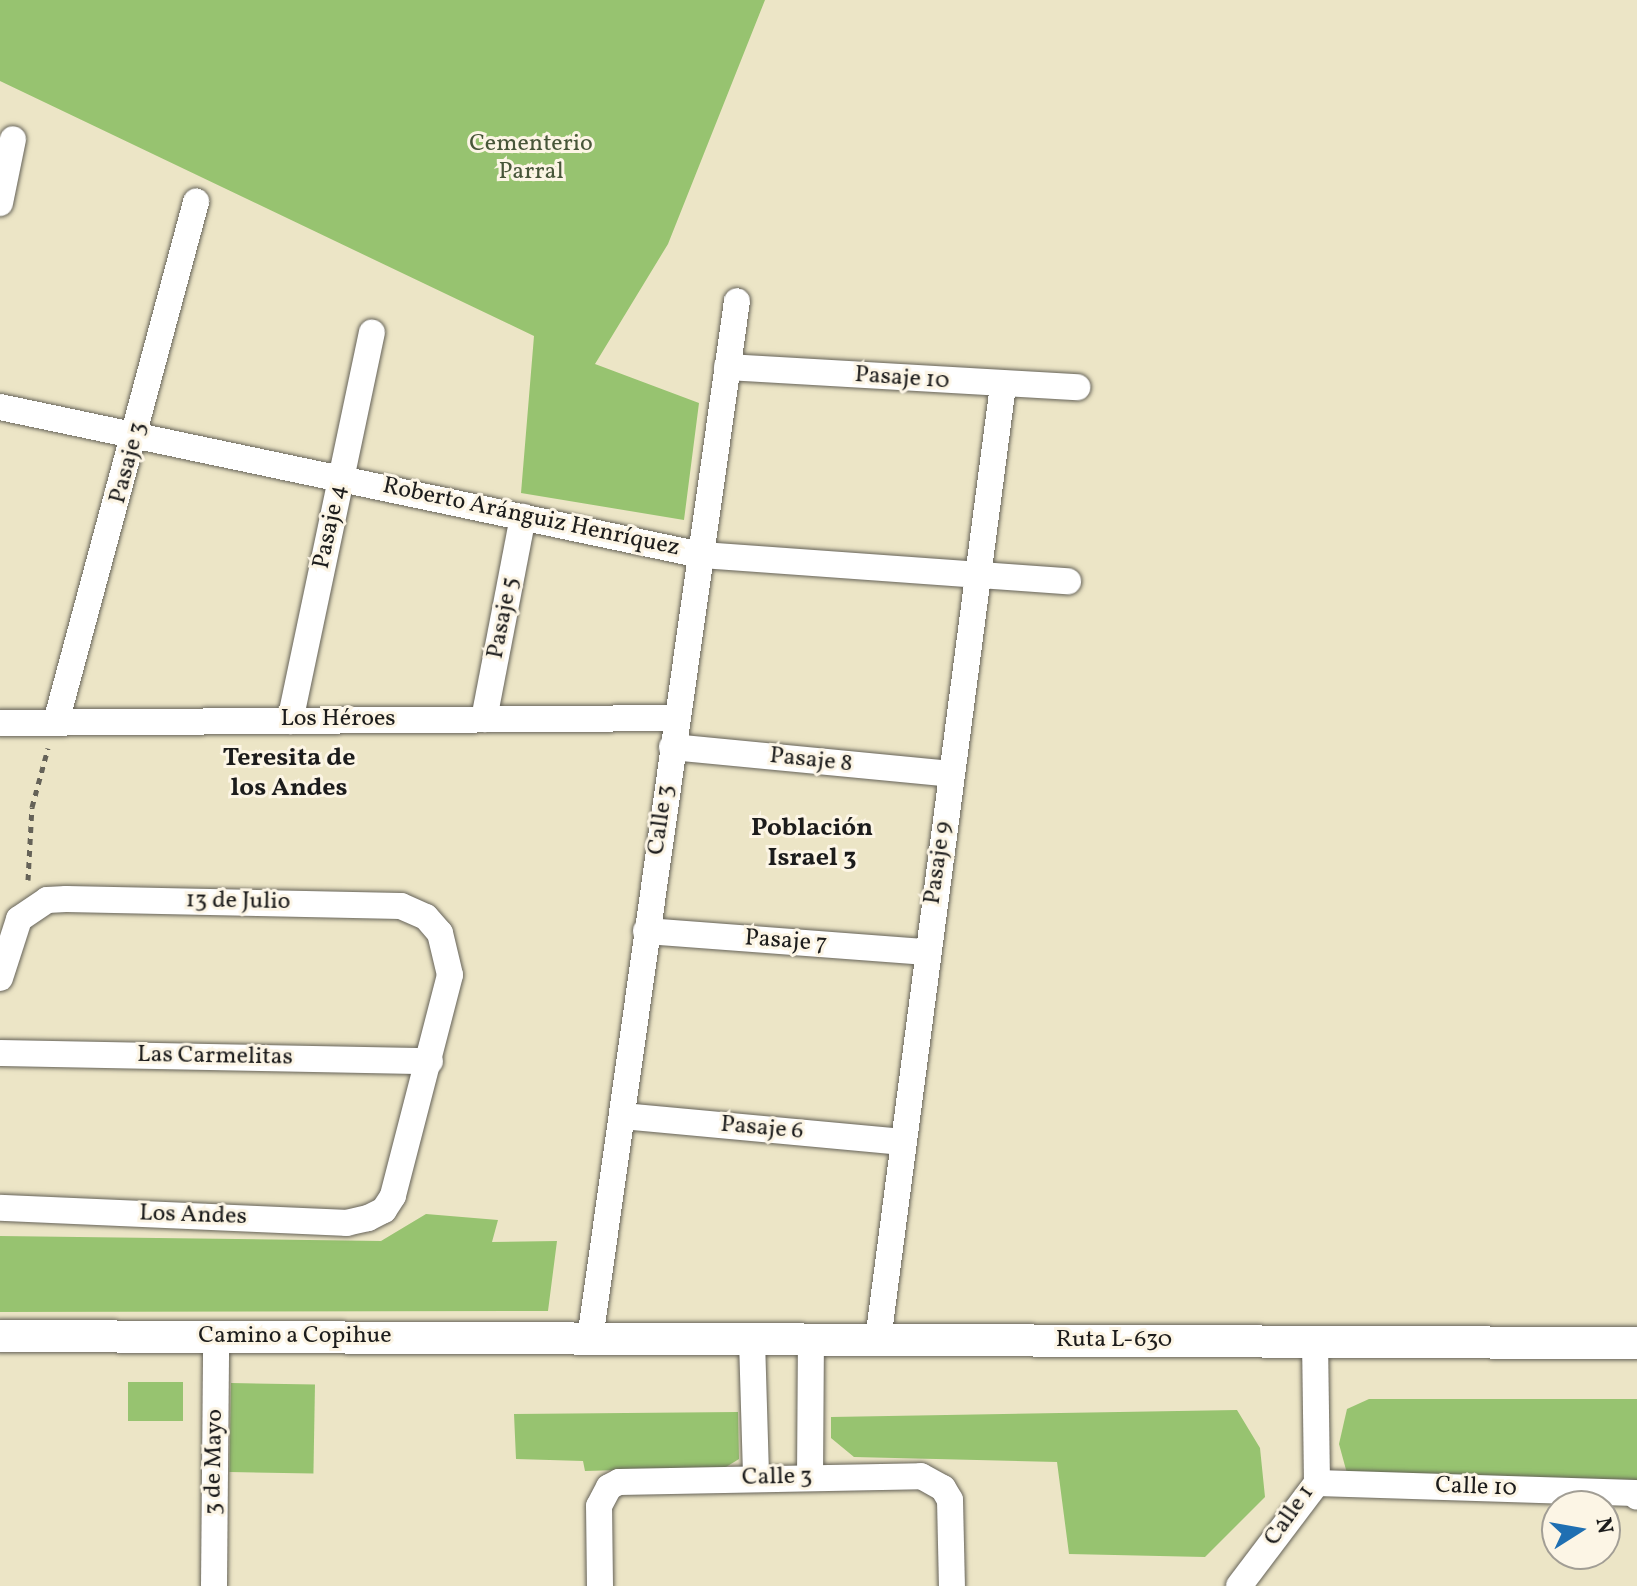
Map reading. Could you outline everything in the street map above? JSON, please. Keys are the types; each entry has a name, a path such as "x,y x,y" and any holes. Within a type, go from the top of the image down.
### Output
{"street":[{"path":"0,203 13,139"},
{"name":"Pasaje 3","path":"56,722 137,435 196,202"},
{"name":"Calle 3","path":"590,1339 737,301"},
{"name":"Pasaje 4","path":"290,721 372,333"},
{"name":"Pasaje 10","path":"727,367 1003,386 1077,387"},
{"name":"Pasaje 9","path":"878,1340 901,1142 1003,386"},
{"name":"Roberto Aránguiz Henríquez","path":"0,407 701,555 1068,581"},
{"name":"Pasaje 5","path":"484,719 523,517"},
{"name":"Los Héroes","path":"0,723 677,718"},
{"name":"Pasaje 8","path":"672,747 951,774"},
{"name":"13 de Julio","path":"29,909 66,899 401,906 426,917 440,933 450,975 430,1061"},
{"path":"0,978 11,936 29,909"},
{"name":"Pasaje 7","path":"646,931 927,952"},
{"name":"Las Carmelitas","path":"0,1053 430,1061"},
{"name":"Los Andes","path":"0,1208 347,1223 384,1210 400,1176 430,1061"},
{"name":"Pasaje 6","path":"622,1116 901,1142"},
{"name":"Camino a Copihue","path":"0,1336 590,1339"},
{"name":"3 de Mayo","path":"214,1586 216,1337"},
{"name":"Ruta L-630","path":"590,1339 1637,1343"},
{"path":"752,1340 756,1478"},
{"path":"810,1478 811,1340"},
{"name":"Calle 1","path":"1239,1586 1317,1483 1315,1342"},
{"name":"Calle 3","path":"600,1586 599,1506 609,1487 632,1480 921,1476 943,1488 953,1515 952,1586"},
{"name":"Calle 10","path":"1317,1483 1636,1495"}],"path":[{"path":"29,909 32,807 56,722"}],"green space":[{"name":"Cementerio Parral","path":"0,0 765,0 668,244 595,364 699,403 684,520 521,493 534,336 0,81"},
{"path":"426,1214 498,1220 492,1242 557,1241 548,1311 0,1312 0,1236 381,1241"},
{"path":"128,1382 183,1382 183,1421 128,1421"},
{"path":"231,1383 315,1384 313,1473 229,1472"},
{"path":"1369,1399 1637,1399 1637,1484 1348,1477 1339,1444 1347,1409"},
{"path":"1237,1410 1260,1448 1265,1497 1205,1557 1069,1554 1057,1462 854,1457 831,1438 831,1417"},
{"path":"738,1412 739,1459 726,1467 585,1471 583,1461 516,1459 514,1414"}],"district":[{"name":"Teresita de los Andes","path":"289,774"},
{"name":"Población Israel 3","path":"812,844"}]}
